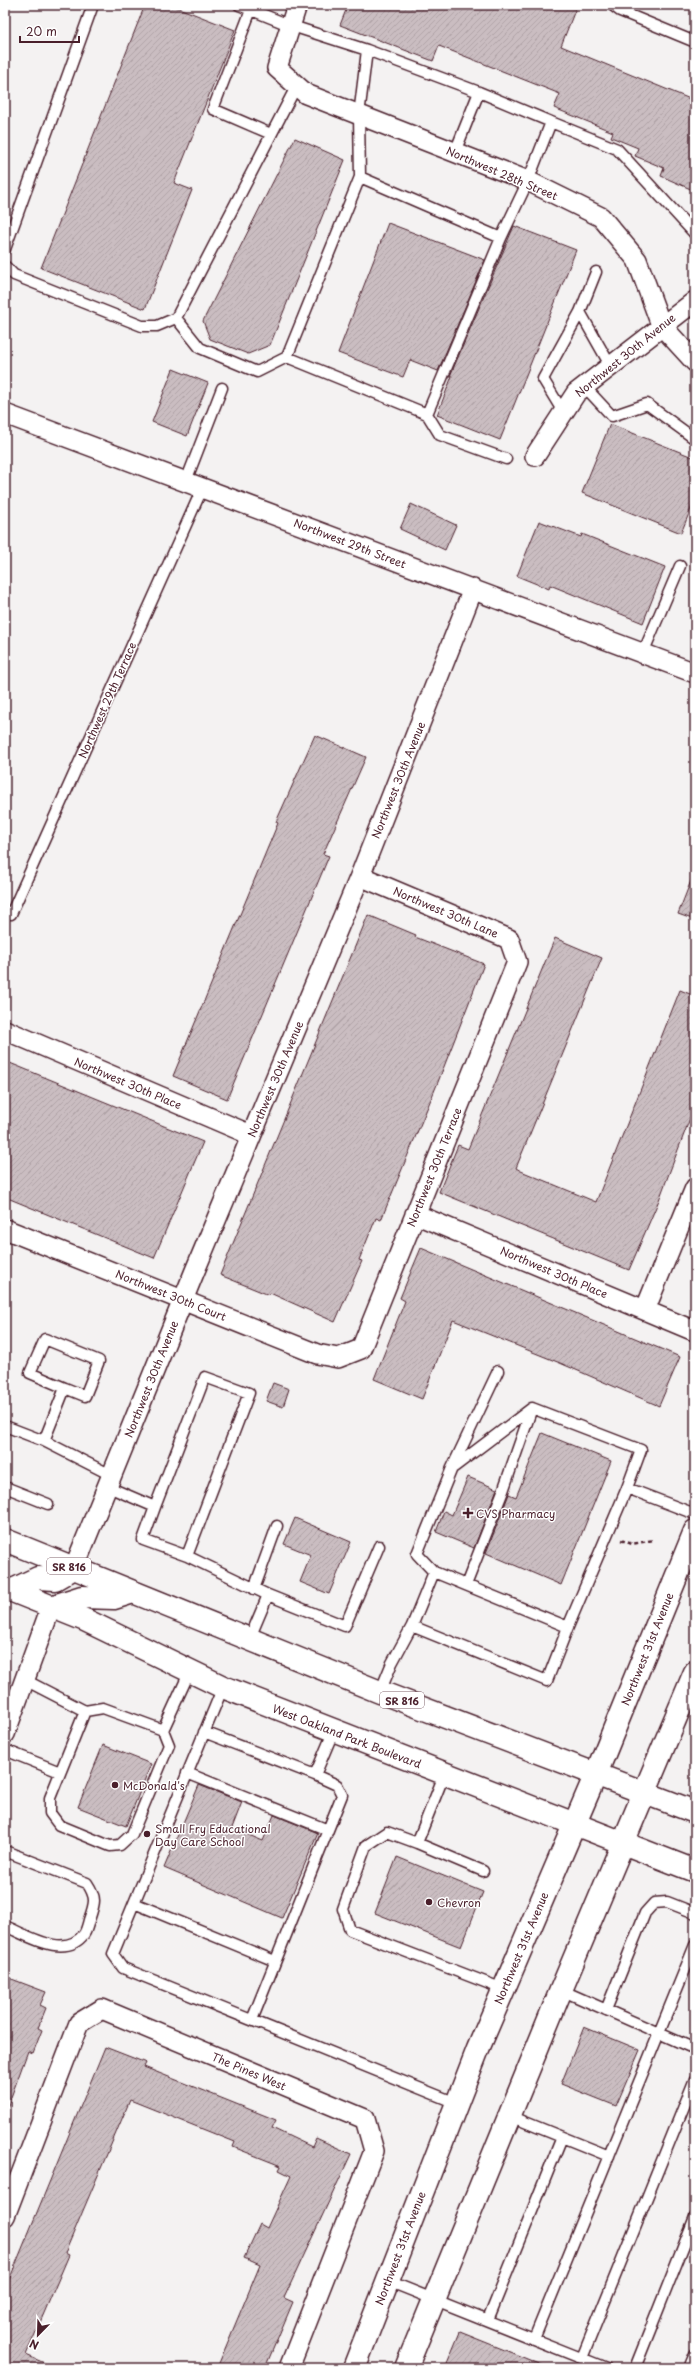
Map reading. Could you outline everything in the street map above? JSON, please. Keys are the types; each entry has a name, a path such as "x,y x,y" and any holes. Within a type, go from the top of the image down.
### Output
{"main road":[{"name":"Northwest 31st Avenue","path":"354,2368 456,2103 503,1989 596,1774 695,1531"},
{"name":"SR 816","path":"5,1540 380,1692 695,1812"},
{"path":"8,1590 38,1578 55,1579 74,1568"},
{"name":"West Oakland Park Boulevard","path":"8,1590 92,1623 190,1670 223,1688 334,1730 622,1844 695,1871"},
{"path":"51,1607 82,1597 114,1598 133,1592"},
{"path":"406,2368 561,1990 695,1672"}],"street":[{"path":"296,5 277,68 301,89"},
{"name":"Northwest 28th Street","path":"301,89 360,115 528,181 601,217 637,260 661,325 695,362"},
{"name":"Northwest 30th Avenue","path":"535,456 576,393 661,325 695,300"},
{"name":"Northwest 29th Street","path":"5,414 695,672"},
{"name":"Northwest 30th Avenue","path":"74,1568 251,1135 360,876 473,589"},
{"name":"Northwest 30th Lane","path":"360,876 508,939 517,962"},
{"name":"Northwest 30th Terrace","path":"338,1358 361,1349 517,962"},
{"name":"Northwest 30th Place","path":"5,1030 251,1135"},
{"path":"645,1310 695,1188"},
{"name":"Northwest 30th Place","path":"415,1214 692,1330"},
{"name":"Northwest 30th Court","path":"5,1229 318,1354 338,1358"},
{"path":"5,1734 51,1607"},
{"name":"The Pines West","path":"5,2216 79,2023 102,2009 365,2119 374,2151 289,2368"}],"lane":[{"path":"5,249 93,5"},
{"path":"239,5 289,25 367,50 479,92 617,149 694,233"},
{"path":"612,5 620,11 695,42"},
{"path":"251,10 213,109 271,134"},
{"path":"176,318 200,348 256,372 287,357 360,177 360,115 367,50"},
{"path":"5,266 14,275 142,326 157,326 176,318 271,134 301,89"},
{"path":"455,152 479,92"},
{"path":"427,414 501,238 528,181 551,122"},
{"path":"360,177 501,238"},
{"path":"563,412 543,379 580,312 596,272"},
{"path":"580,312 610,365"},
{"path":"287,357 427,414 440,435 506,459"},
{"path":"584,386 612,416 647,404 695,439"},
{"name":"Northwest 29th Terrace","path":"8,913 195,484 222,388"},
{"path":"643,653 680,566"},
{"path":"45,1340 98,1361 86,1396 65,1388 30,1373 45,1340"},
{"path":"498,1371 452,1468 417,1554 434,1572 568,1627"},
{"path":"187,1556 249,1393 205,1377 143,1540 187,1556 268,1596 346,1626 379,1546"},
{"path":"44,1441 65,1388"},
{"path":"452,1468 532,1408"},
{"path":"412,1626 547,1681 568,1627 627,1488 641,1450 532,1408"},
{"path":"466,1585 503,1491 532,1408"},
{"path":"5,1426 44,1441 156,1507"},
{"path":"5,1487 48,1504"},
{"path":"627,1488 695,1514"},
{"path":"254,1589 277,1526"},
{"path":"380,1692 392,1663 412,1626 434,1572"},
{"path":"249,1640 268,1596"},
{"path":"85,1711 50,1798 50,1813 59,1826 110,1846 120,1845 132,1834 169,1745 163,1730 190,1670"},
{"path":"25,1680 85,1711 103,1708 163,1730"},
{"path":"223,1688 113,1954 123,1968 456,2103"},
{"path":"315,1775 334,1730"},
{"path":"204,1732 337,1785 342,1795 252,2020"},
{"path":"5,1750 60,1772"},
{"path":"188,1773 328,1830"},
{"path":"417,1843 444,1774"},
{"path":"483,1871 387,1832 366,1846 343,1909 350,1930 503,1989"},
{"path":"5,1851 87,1883 94,1894 94,1906 84,1934 70,1945 55,1946 5,1926"},
{"path":"606,2010 645,1912 654,1903 667,1902 695,1913"},
{"path":"134,1903 275,1961"},
{"path":"534,2339 695,1946"},
{"path":"561,1990 695,2049"},
{"path":"582,2358 695,2079"},
{"path":"510,2116 609,2156"},
{"path":"488,2320 562,2137"},
{"path":"635,2368 695,2217"},
{"path":"388,2281 606,2368"},
{"path":"690,2368 695,2354"}],"path":[{"path":"621,1540 632,1544 654,1540"}],"building":[{"path":"145,5 171,5 235,30 174,183 192,190 145,309 41,268"},
{"path":"348,5 577,5 561,46 695,101 695,191 661,176 664,168 635,156 638,148 611,137 613,132 554,108 560,94 439,46 433,61 340,25"},
{"path":"295,138 345,160 270,345 248,354 210,339 203,321"},
{"path":"388,223 485,260 438,371 410,360 403,377 338,353"},
{"path":"514,226 576,250 500,440 437,415 452,376 450,376"},
{"path":"173,369 208,383 187,436 152,422"},
{"path":"610,424 695,458 695,499 681,533 582,493"},
{"path":"411,504 456,525 445,550 400,529"},
{"path":"539,521 581,537 582,534 665,567 643,623 550,585 549,589 517,576"},
{"path":"315,735 366,757 323,854 329,856 227,1099 173,1076 278,823 276,822"},
{"path":"695,873 695,920 678,914"},
{"path":"368,915 416,935 415,937 484,964 438,1082 381,1220 376,1218 359,1260 362,1261 335,1322 270,1293 269,1295 220,1275"},
{"path":"555,938 602,958 516,1168 521,1171 596,1202 680,990 695,996 695,1105 659,1200 629,1270 439,1192 458,1145 468,1149"},
{"path":"5,1061 203,1142 154,1258 5,1197"},
{"path":"421,1248 680,1357 659,1406 560,1363 453,1320 422,1399 374,1379 405,1301 400,1298"},
{"path":"273,1383 289,1389 283,1407 266,1401"},
{"path":"542,1433 611,1461 561,1585 486,1553 509,1494 516,1497"},
{"name":"CVS Pharmacy","path":"468,1477 497,1489 474,1548 436,1532 444,1511 452,1515"},
{"path":"295,1518 351,1542 329,1594 300,1582 311,1555 284,1544"},
{"name":"McDonald's","path":"103,1745 151,1764 126,1826 78,1807"},
{"path":"199,1785 242,1802 232,1828 263,1841 274,1815 318,1833 282,1918 164,1868"},
{"name":"Chevron","path":"397,1857 483,1892 461,1947 375,1913"},
{"path":"9,1978 46,1992 40,2005 46,2008 38,2028 42,2030 33,2053 28,2051 7,2108 5,2107 5,1989"},
{"path":"584,2027 640,2050 616,2106 561,2084"},
{"path":"105,2047 146,2063 144,2067 276,2120 272,2128 312,2147 316,2138 351,2154 284,2298 293,2302 265,2368 217,2368 260,2265 244,2258 260,2224 267,2228 291,2176 279,2170 281,2166 233,2147 235,2142 130,2100 65,2253 69,2255 26,2355 56,2368 5,2368 5,2290"},
{"path":"460,2332 547,2367 547,2368 445,2368"}],"place":[{"name":"CVS Pharmacy","path":"468,1513"},
{"name":"McDonald's","path":"115,1785"},
{"name":"Small Fry Educational Day Care School","path":"147,1834"},
{"name":"Chevron","path":"429,1902"}]}
